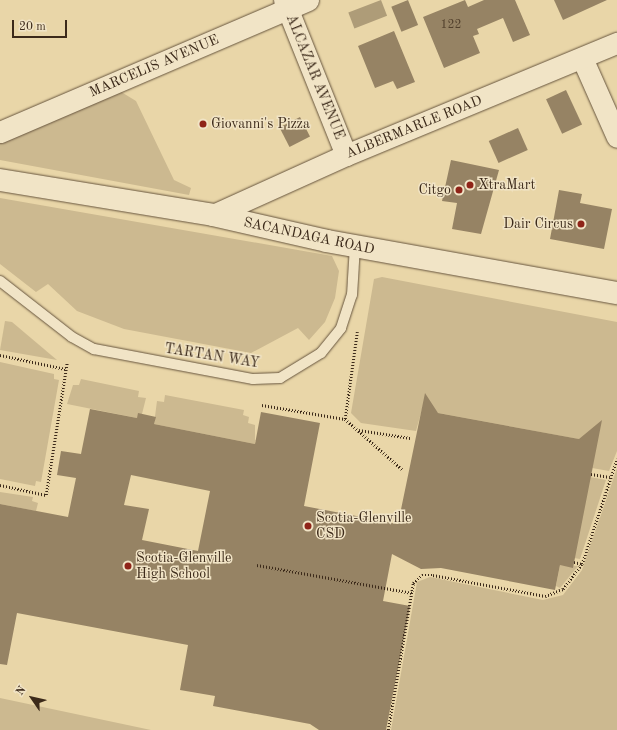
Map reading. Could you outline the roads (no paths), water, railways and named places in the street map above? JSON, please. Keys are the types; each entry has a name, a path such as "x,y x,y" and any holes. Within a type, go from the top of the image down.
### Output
{"main road":[{"name":"SACANDAGA ROAD","path":"0,180 213,215 355,246 617,293"}],"street":[{"name":"MARCELIS AVENUE","path":"0,132 286,4 308,0"},
{"name":"ALCAZAR AVENUE","path":"286,4 346,155"},
{"name":"ALBERMARLE ROAD","path":"213,215 346,155 617,43"},
{"path":"582,58 617,137"}],"lane":[{"name":"TARTAN WAY","path":"0,281 72,337 94,349 253,379 280,378 321,353 341,328 352,295 355,246"}],"place":[{"name":"Giovanni's Pizza","path":"203,124"},
{"name":"XtraMart","path":"470,185"},
{"name":"Citgo","path":"459,190"},
{"name":"Dair Circus","path":"581,224"},
{"name":"Scotia-Glenville CSD","path":"308,526"},
{"name":"Scotia-Glenville High School","path":"128,566"}]}
